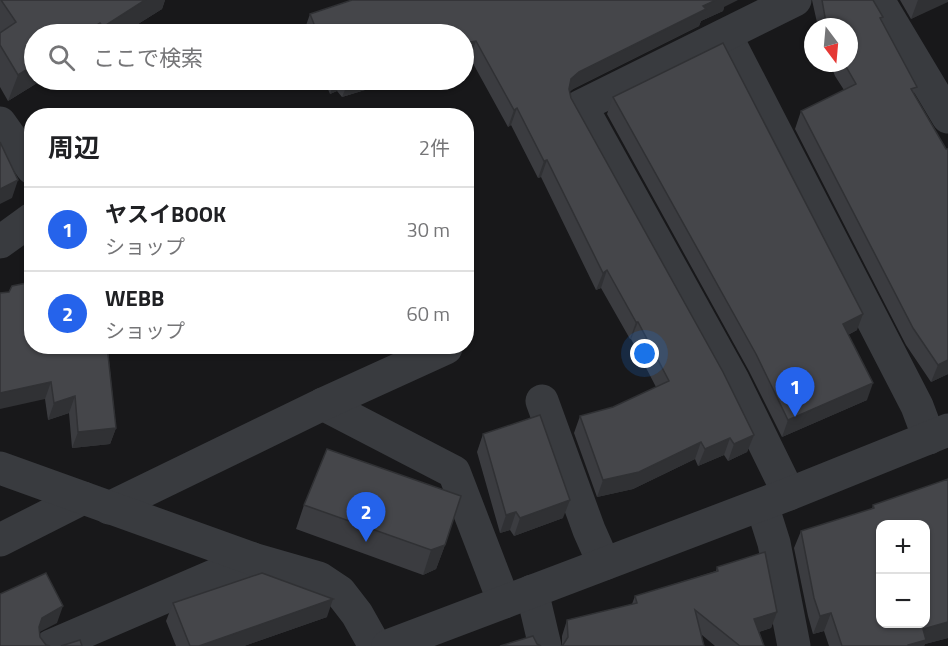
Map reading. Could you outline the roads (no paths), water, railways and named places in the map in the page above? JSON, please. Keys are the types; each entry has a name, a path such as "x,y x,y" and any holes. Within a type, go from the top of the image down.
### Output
{"street":[{"path":"794,646 774,543 776,499 733,380 581,106 795,0"},
{"path":"878,0 948,117"},
{"path":"388,646 776,499 938,434 917,406 726,36"},
{"path":"0,123 24,157"},
{"path":"0,242 24,225"},
{"path":"0,540 96,503 433,354"},
{"path":"542,401 589,530 604,564"},
{"path":"323,404 454,472 545,646"},
{"path":"0,468 253,559 319,578 340,592 357,614 375,646"},
{"path":"51,646 253,559"}],"place":[{"name":"ヤスイBOOK","path":"795,417"},
{"name":"WEBB","path":"366,542"}]}
